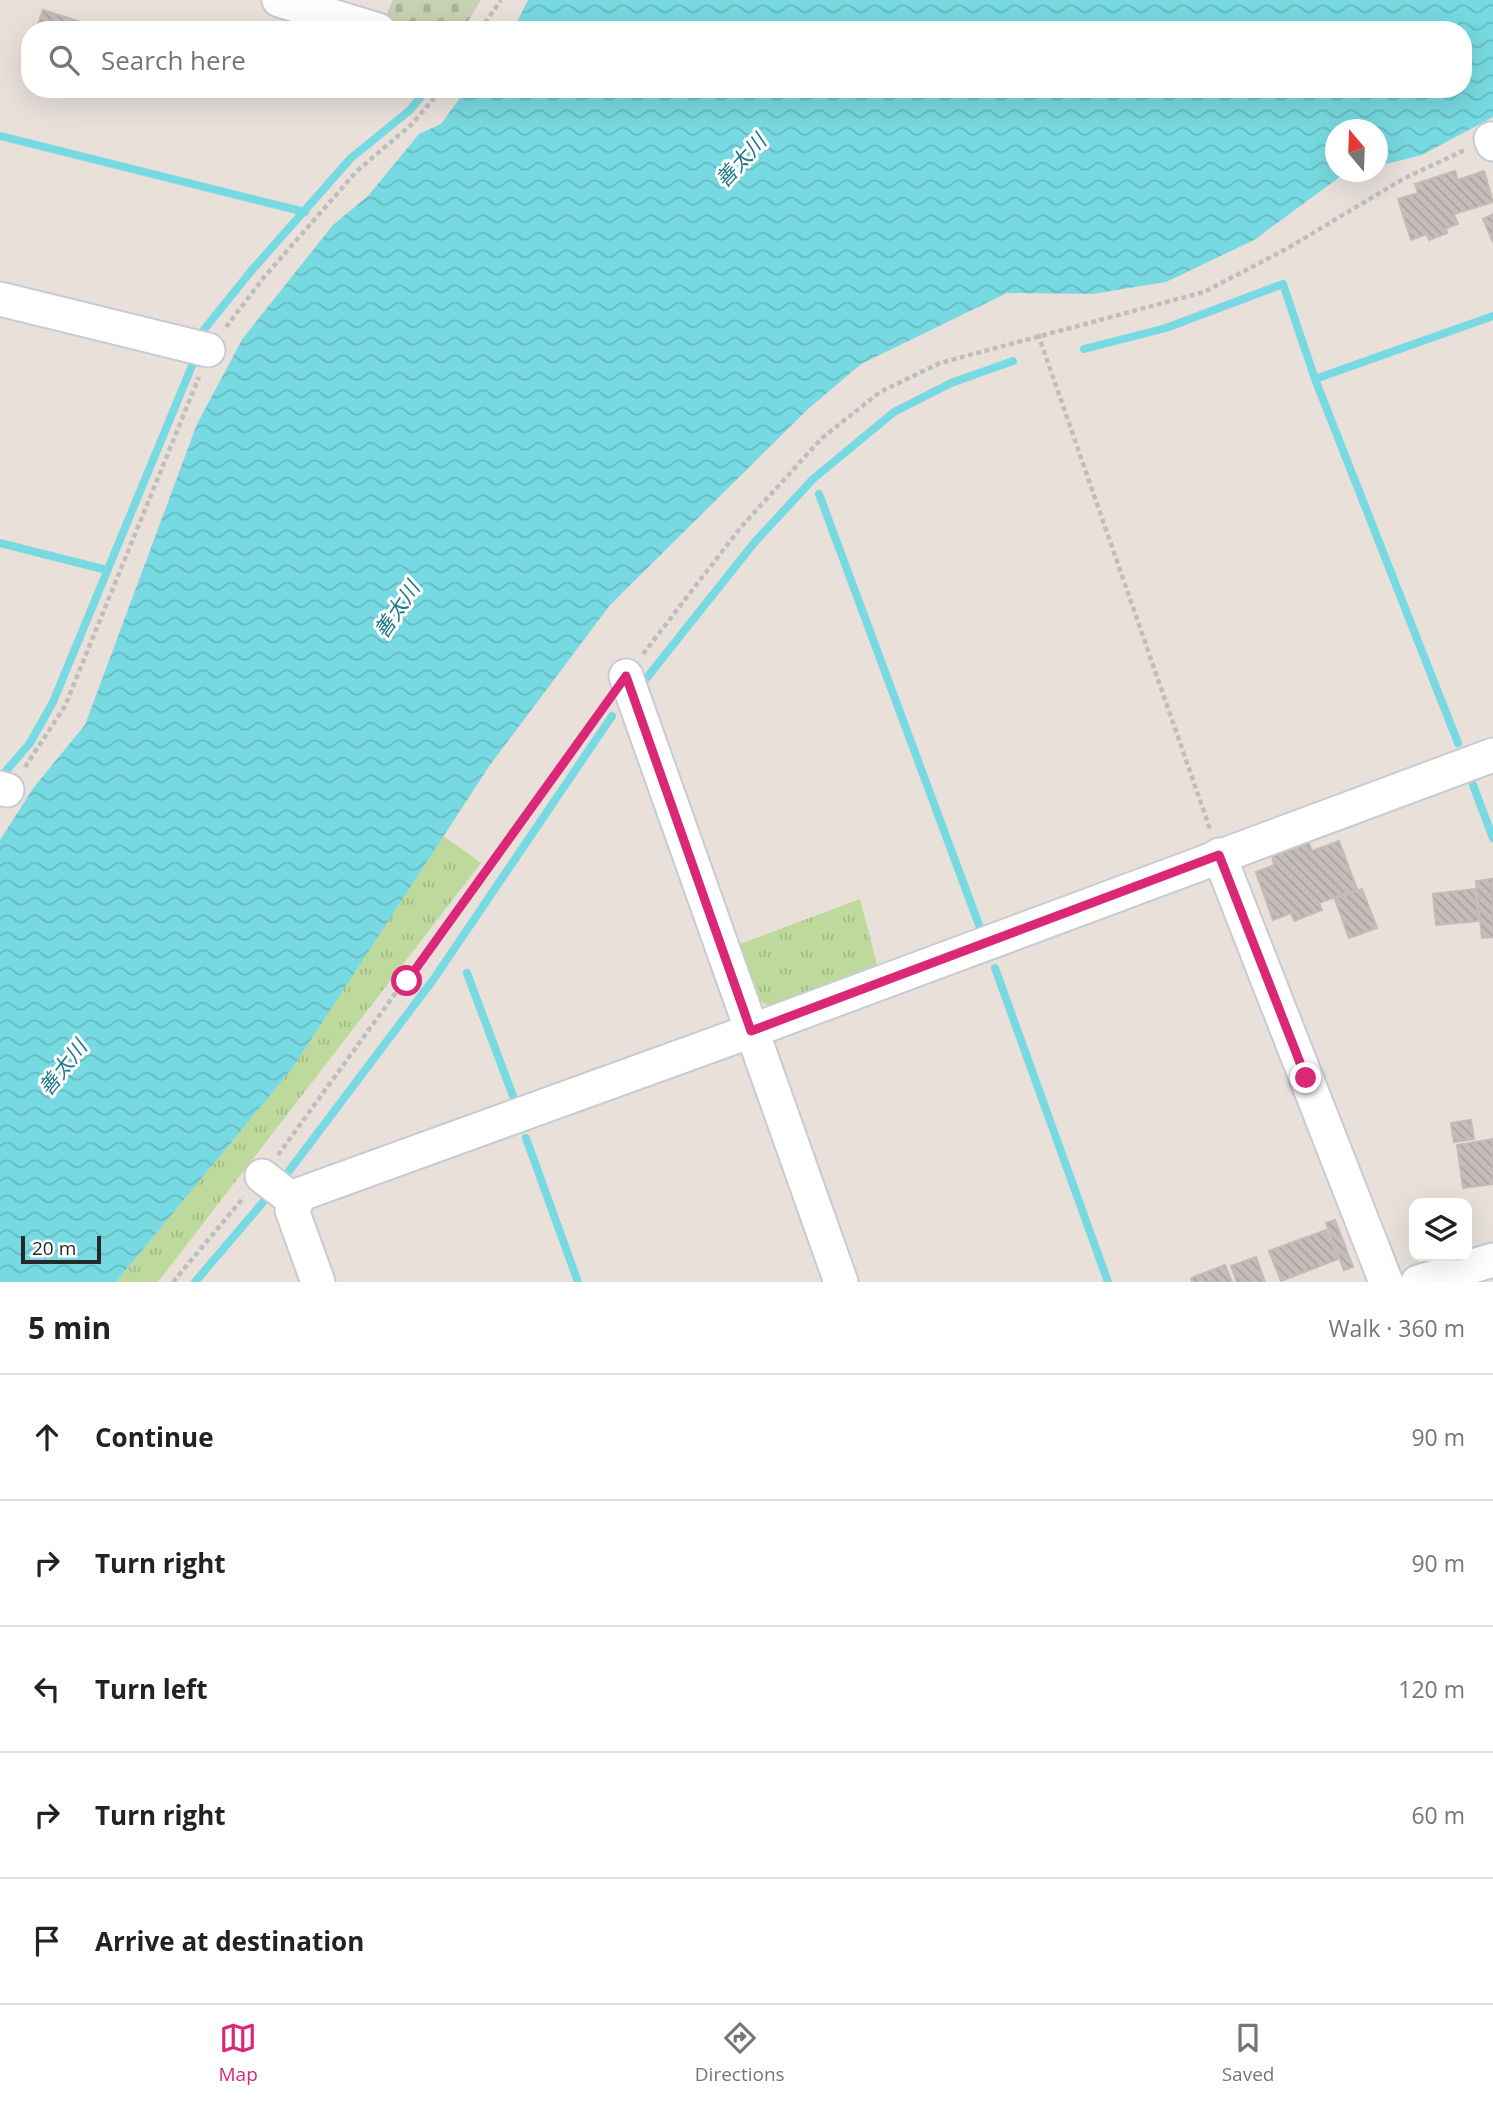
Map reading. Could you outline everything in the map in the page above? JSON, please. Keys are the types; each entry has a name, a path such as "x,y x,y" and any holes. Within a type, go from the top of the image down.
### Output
{"street":[{"path":"279,0 348,21"},
{"path":"0,299 208,350"},
{"path":"626,676 841,1282"},
{"path":"317,1282 292,1210 301,1194 751,1031 1493,755"},
{"path":"1219,855 1386,1282"},
{"path":"262,1177 296,1202"},
{"path":"1418,1282 1493,1260"}],"path":[{"path":"486,21 501,0"},
{"path":"3,789 38,752 65,706 208,350 265,276 357,171 412,124 434,98"},
{"path":"173,1282 262,1177 626,676 741,527 822,438 880,392 940,363 1038,334 1204,292 1288,248 1403,179 1492,141"},
{"path":"1038,334 1219,855"}],"green space":[{"path":"393,0 481,0 468,21 384,21"},
{"path":"442,835 481,863 158,1282 116,1282 291,1070"},
{"path":"860,899 878,969 770,1007 753,996 735,946"}],"water":[{"name":"善太川","path":"528,0 1493,0 1493,117 1422,155 1388,164 1388,119 1325,119 1325,182 1333,182 1254,240 1166,282 1092,294 1007,293 861,364 808,409 610,605 490,765 291,1070 116,1282 0,1282 0,840 34,787 85,725 197,424 243,338 333,225 368,196 419,134 441,124 460,98 1472,98 1472,21 518,21"}],"building":[{"path":"43,10 77,21 39,21"},
{"path":"1455,171 1458,180 1484,171 1493,202 1454,214 1458,224 1446,228 1447,233 1429,240 1427,234 1411,240 1398,199 1418,193 1415,184"},
{"path":"1493,214 1493,242 1483,219"},
{"path":"1339,841 1357,889 1319,903 1322,910 1294,921 1291,913 1273,920 1256,872 1274,865 1272,856 1309,843 1312,851"},
{"path":"1492,879 1493,937 1482,938 1476,881"},
{"path":"1362,889 1377,928 1349,938 1335,899"},
{"path":"1475,889 1478,921 1436,925 1433,894"},
{"path":"1471,1120 1474,1139 1454,1142 1451,1123"},
{"path":"1493,1139 1493,1184 1463,1188 1457,1145"},
{"path":"1335,1220 1353,1267 1344,1270 1326,1223"},
{"path":"1326,1230 1338,1259 1281,1281 1269,1251"},
{"path":"1256,1257 1265,1282 1237,1282 1231,1266"},
{"path":"1225,1265 1232,1282 1192,1282 1191,1278"}],"waterway":[{"path":"198,337 252,270 351,158 410,110 420,98"},
{"path":"0,136 305,212"},
{"path":"1084,349 1166,328 1283,284 1315,379 1493,316"},
{"path":"5,772 30,743 53,702 196,356"},
{"path":"641,685 754,543 813,479 894,412 951,383 1013,361"},
{"path":"1315,379 1458,743"},
{"path":"819,494 979,925"},
{"path":"0,543 107,570"},
{"path":"289,1171 433,980 612,716"},
{"path":"1473,785 1493,838"},
{"path":"995,968 1108,1282"},
{"path":"467,973 513,1096"},
{"path":"526,1138 578,1282"},
{"path":"195,1282 264,1201"}],"route":[{"path":"407,981 626,676 751,1031 1219,855 1306,1078"}]}
